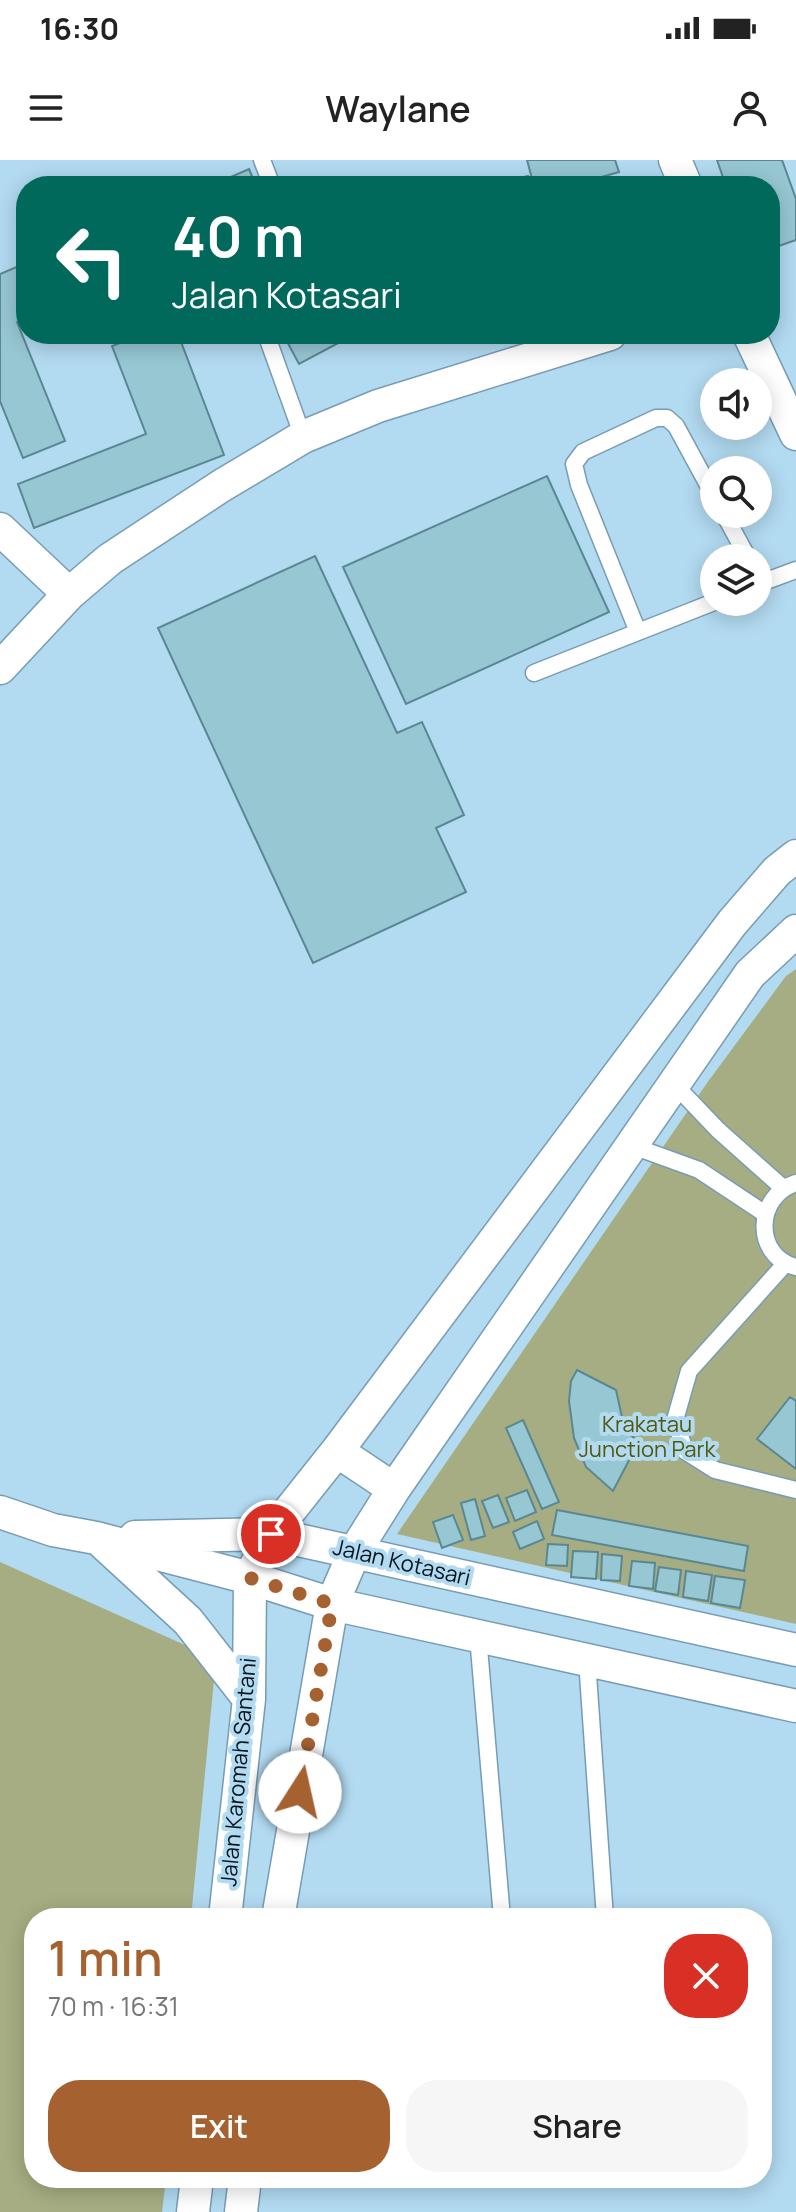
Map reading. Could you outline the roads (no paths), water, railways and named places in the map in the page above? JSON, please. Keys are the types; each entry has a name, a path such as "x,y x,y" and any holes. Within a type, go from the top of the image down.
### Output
{"street":[{"path":"0,668 69,594 110,559 303,437 378,406 578,344"},
{"path":"754,344 793,423"},
{"path":"0,529 69,594"},
{"name":"Jalan Karomah Santani","path":"226,1908 249,1699 250,1578 271,1534 337,1451 732,923 777,871 796,856"},
{"path":"280,1908 332,1604 355,1551 394,1489 750,974 796,931"},
{"path":"337,1451 394,1489"},
{"path":"0,1512 53,1530 96,1538 250,1578 332,1604 796,1706"},
{"name":"Jalan Kotasari","path":"96,1538 271,1534 796,1650"},
{"path":"96,1538 188,1621 249,1699"},
{"path":"193,2212 196,2188"},
{"path":"241,2212 244,2188"}],"lane":[{"path":"270,344 303,437"},
{"path":"638,632 579,485 574,464 583,452 656,418 667,418 676,426 700,470"},
{"path":"772,577 796,570"},
{"path":"534,673 700,608"},
{"path":"675,1085 718,1130 789,1185 764,1213 766,1242 790,1266 689,1371 675,1420 685,1451 715,1470 796,1490"},
{"path":"630,1145 699,1170 764,1213"},
{"path":"478,1636 501,1908"},
{"path":"587,1660 604,1908"}],"park label":[{"name":"Krakatau Junction Park","path":"647,1436"}]}
